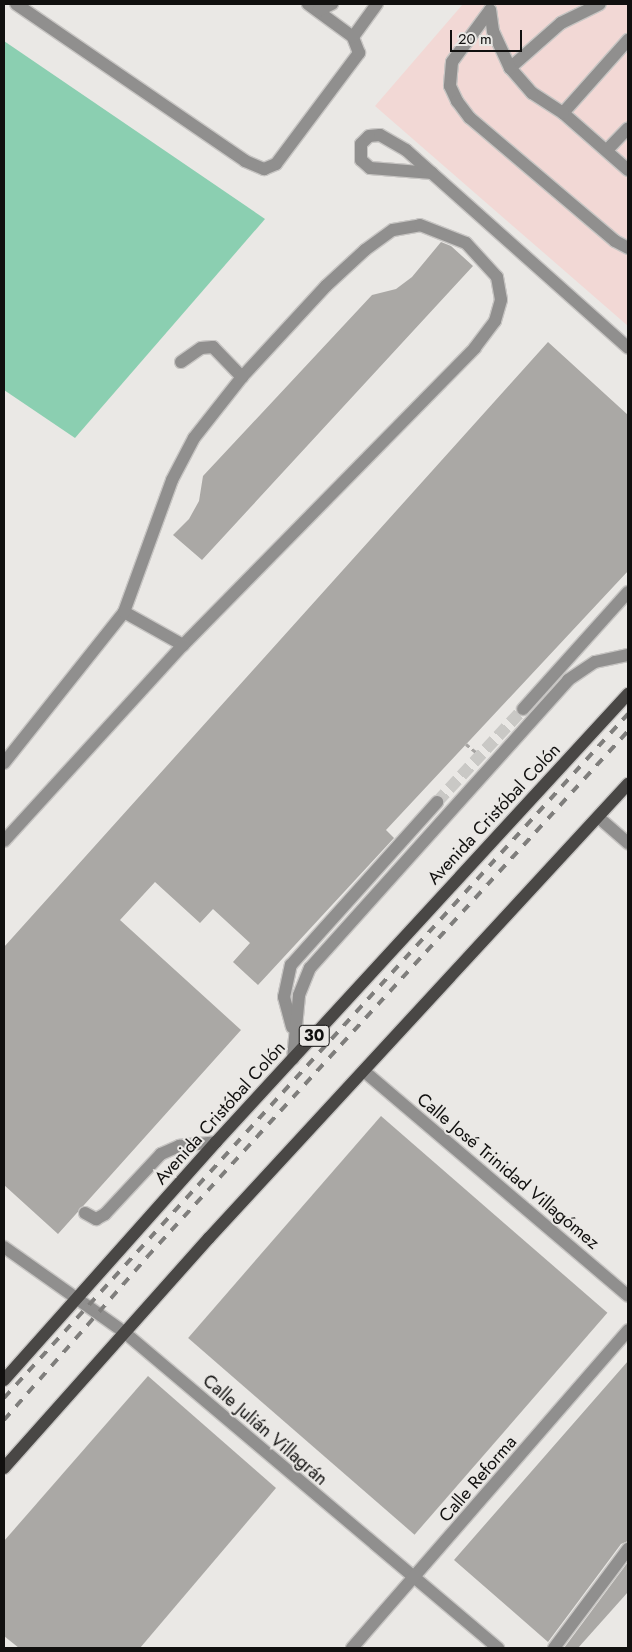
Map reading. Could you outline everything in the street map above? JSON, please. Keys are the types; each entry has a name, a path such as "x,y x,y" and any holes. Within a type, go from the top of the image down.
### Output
{"main road":[{"name":"Avenida Cristóbal Colón","path":"4,1380 216,1142 628,694"},
{"path":"4,1468 124,1332 628,784"}],"street":[{"path":"16,4 245,161 264,169 276,164 359,53 353,37 313,7"},
{"path":"313,7 332,4"},
{"path":"353,37 377,4"},
{"path":"510,68 562,23 600,4"},
{"path":"492,7 493,31 510,68 532,93 563,113 628,170"},
{"path":"492,7 452,62 450,86 457,101 470,118 615,241 628,248"},
{"path":"563,113 628,40"},
{"path":"607,150 628,128"},
{"path":"432,174 370,168 361,160 361,144 374,134 388,138 432,174 628,348"},
{"path":"4,764 41,720 124,612 172,480 194,438 242,377 326,286 365,250 393,230 420,225 444,232 466,243 497,277 501,300 496,321 475,348 183,645 4,841"},
{"path":"181,362 200,348 213,348 242,377"},
{"path":"522,708 628,592"},
{"path":"124,612 183,645"},
{"path":"293,1058 293,1032 299,995 310,968 568,680 595,662 628,655"},
{"path":"293,1032 284,998 291,965 437,802"},
{"path":"598,817 628,843"},
{"name":"Calle José Trinidad Villagómez","path":"365,1072 628,1296"},
{"path":"85,1213 96,1219 105,1214 161,1154 179,1146 216,1142"},
{"name":"Calle Julián Villagrán","path":"4,1247 124,1332 414,1580 498,1648"},
{"name":"Calle Reforma","path":"352,1648 414,1580 628,1330"},
{"path":"554,1648 628,1549"}],"shaded area":[{"path":"463,4 628,4 628,326 375,106"}],"green space":[{"path":"4,41 265,219 75,438 4,390"}],"building":[{"path":"441,242 451,246 473,266 202,560 173,535 189,519 199,501 203,476 372,295 396,289 412,277"},
{"path":"548,342 628,415 628,571 386,830 394,838 258,985 233,962 250,943 213,909 200,923 155,882 120,920 241,1030 58,1234 4,1185 4,947"},
{"path":"381,1116 607,1313 415,1535 188,1338"},
{"path":"628,1361 628,1541 621,1544 548,1642 454,1560"},
{"path":"148,1376 276,1488 140,1648 19,1648 4,1636 4,1541"},
{"path":"628,1562 628,1592 578,1648 564,1648"}],"tunnel":[{"path":"437,802 523,709"}],"railway":[{"path":"4,1398 628,714"},
{"path":"4,1420 147,1257 628,731"}]}
